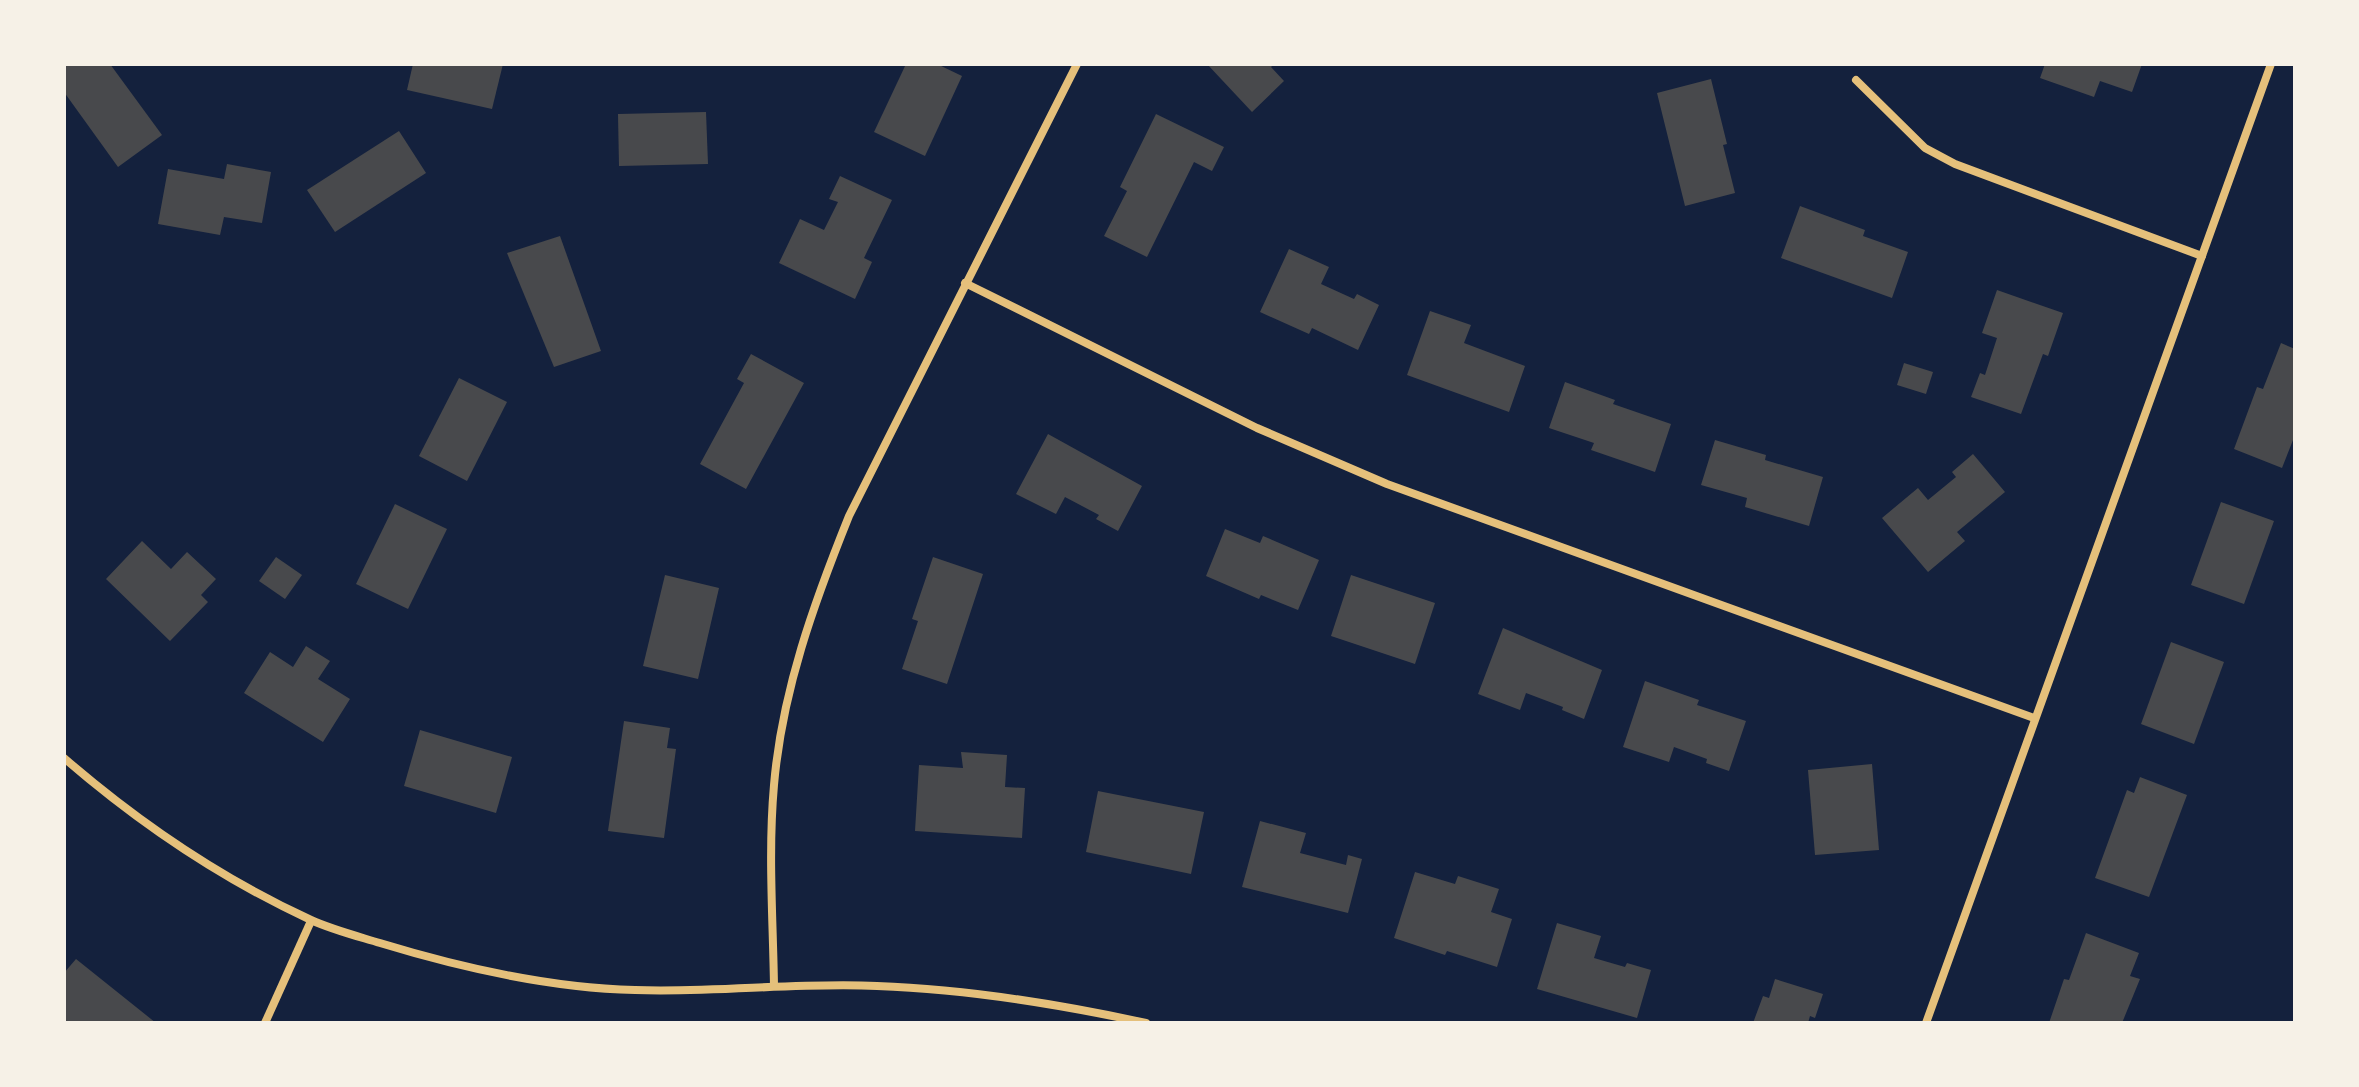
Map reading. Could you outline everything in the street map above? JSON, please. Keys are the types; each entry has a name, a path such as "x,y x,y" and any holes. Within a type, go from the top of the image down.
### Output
{"street":[{"path":"774,986 774,786 782,724 798,655 820,588 849,516 1077,64"},
{"path":"1926,1023 2271,64"},
{"path":"1856,80 1925,148 1955,164 2202,256"},
{"path":"965,283 1257,428 1387,484 2034,718"},
{"path":"64,758 109,797 211,866 311,921 420,955 547,982 635,990 877,986 977,994 1146,1023"},
{"path":"265,1023 311,921"}],"building":[{"path":"64,64 110,64 162,135 118,167 64,92"},
{"path":"413,64 503,64 492,109 407,90"},
{"path":"906,64 937,64 962,76 925,156 874,132"},
{"path":"1207,64 1274,64 1271,67 1284,81 1252,112"},
{"path":"2045,64 2142,64 2132,92 2100,81 2094,97 2040,78"},
{"path":"1711,79 1735,193 1685,206 1657,93"},
{"path":"706,112 708,164 619,166 618,114"},
{"path":"1156,114 1224,147 1212,171 1194,162 1147,257 1104,236 1127,191 1120,187"},
{"path":"399,131 426,173 335,232 307,190"},
{"path":"227,164 271,172 262,223 224,217 220,235 158,224 168,169 224,179"},
{"path":"840,176 892,200 864,258 872,262 855,299 779,263 800,219 824,230 838,202 829,199"},
{"path":"1800,206 1865,230 1863,236 1908,252 1892,298 1781,258"},
{"path":"560,236 601,351 554,367 507,253"},
{"path":"1289,249 1329,267 1321,284 1354,299 1357,294 1379,305 1358,350 1312,328 1309,334 1260,312"},
{"path":"1997,290 2063,313 2048,356 2043,354 2021,414 1971,397 1980,373 1985,375 1997,338 1982,333"},
{"path":"1430,311 1471,325 1464,343 1525,366 1509,412 1407,375"},
{"path":"2281,343 2295,349 2295,435 2282,468 2234,449 2257,387 2263,389"},
{"path":"751,354 804,383 746,489 700,464 744,383 737,379"},
{"path":"1904,363 1933,372 1926,394 1897,385"},
{"path":"459,378 507,402 467,481 419,456"},
{"path":"1565,382 1615,400 1613,404 1671,424 1655,472 1591,450 1594,443 1549,428"},
{"path":"1048,434 1142,486 1118,531 1096,519 1099,515 1065,497 1056,514 1016,494"},
{"path":"1715,440 1766,455 1765,460 1823,477 1809,526 1745,507 1747,498 1701,485"},
{"path":"1973,454 2005,492 1957,532 1965,541 1928,572 1882,518 1918,488 1928,500 1956,477 1952,472"},
{"path":"2221,502 2274,521 2244,604 2191,585"},
{"path":"395,504 447,529 408,609 356,584"},
{"path":"1225,529 1260,543 1263,536 1319,560 1298,610 1261,595 1259,599 1206,576"},
{"path":"142,541 171,569 187,552 216,579 201,595 208,602 170,641 106,579"},
{"path":"276,557 302,575 285,599 259,581"},
{"path":"933,557 983,574 947,684 902,669 918,621 912,619"},
{"path":"665,575 719,588 698,679 643,666"},
{"path":"1351,575 1435,603 1415,664 1331,636"},
{"path":"1503,628 1602,670 1584,719 1526,693 1520,710 1478,694"},
{"path":"2171,642 2224,662 2194,744 2141,724"},
{"path":"306,646 330,661 318,679 350,699 323,742 244,693 270,652 293,667"},
{"path":"1645,681 1699,700 1697,705 1746,721 1729,771 1674,747 1669,762 1623,747"},
{"path":"624,721 670,728 667,748 676,749 664,838 608,831"},
{"path":"420,730 512,757 496,813 404,786"},
{"path":"961,752 1007,755 1005,787 1025,788 1022,838 915,831 919,765 963,768"},
{"path":"1872,764 1879,850 1815,855 1808,770"},
{"path":"2140,777 2187,795 2149,897 2095,878 2127,790 2134,793"},
{"path":"1098,791 1204,812 1191,874 1086,852"},
{"path":"1260,821 1306,833 1300,853 1346,865 1348,855 1362,859 1348,913 1242,887"},
{"path":"1415,872 1455,884 1458,876 1499,889 1491,912 1512,919 1497,967 1447,951 1445,955 1394,938"},
{"path":"1557,923 1601,936 1594,958 1625,967 1627,963 1651,970 1637,1018 1537,989"},
{"path":"2086,933 2139,953 2130,976 2140,979 2122,1023 2049,1023 2064,979 2069,980"},
{"path":"76,959 156,1023 64,1023 64,973"},
{"path":"1775,979 1823,994 1815,1018 1810,1016 1808,1023 1753,1023 1763,996 1769,998"}]}
